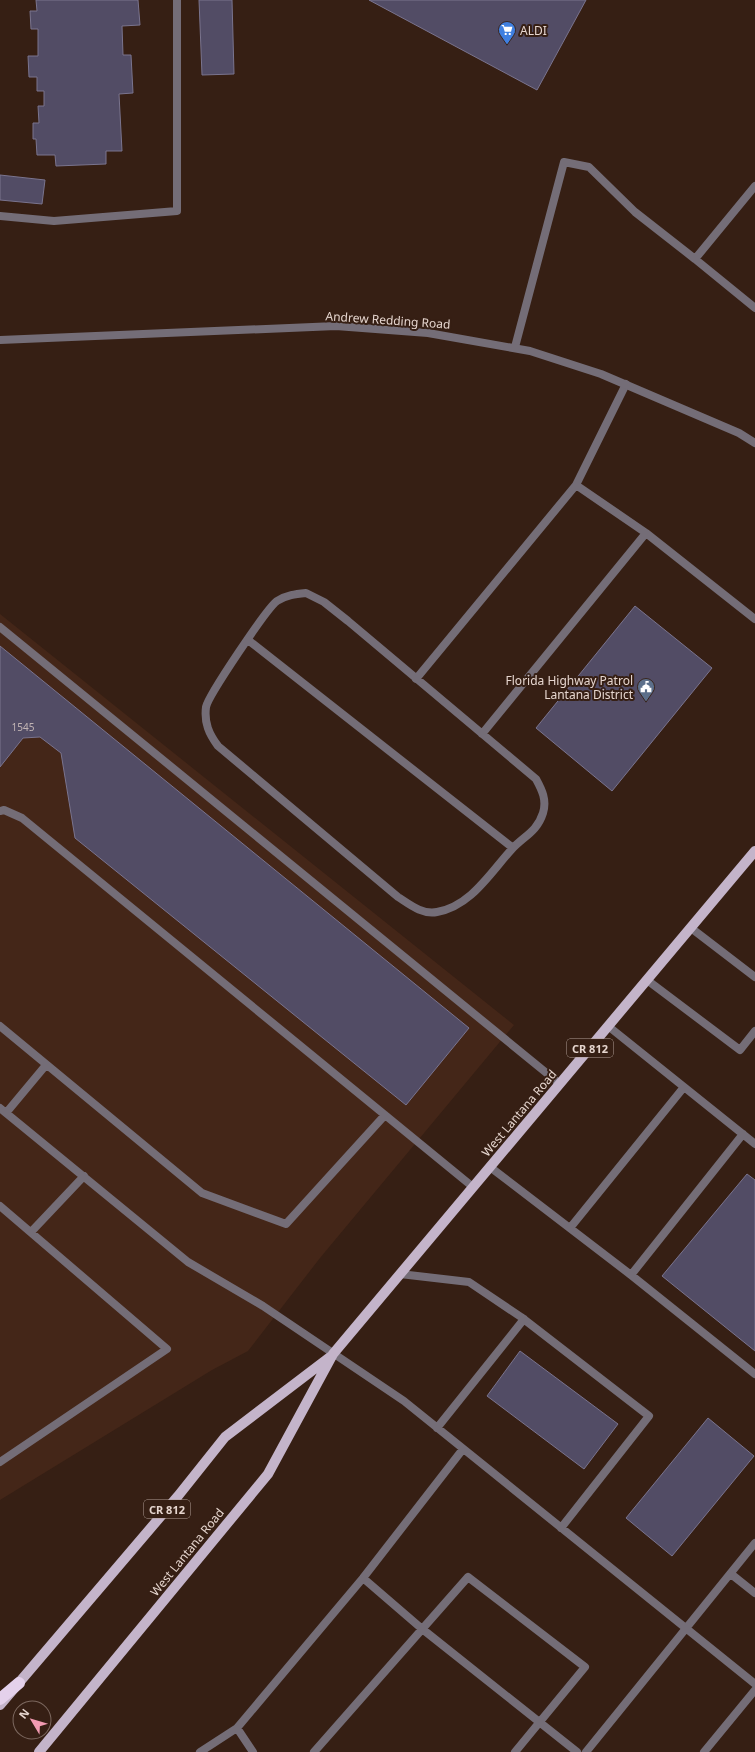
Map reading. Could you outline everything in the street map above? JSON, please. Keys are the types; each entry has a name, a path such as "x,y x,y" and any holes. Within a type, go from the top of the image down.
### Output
{"highway":[{"path":"0,1699 19,1683"}],"main road":[{"name":"West Lantana Road","path":"39,1752 268,1474 333,1354 755,851"},
{"name":"West Lantana Road","path":"0,1705 226,1437 333,1354"}],"street":[{"path":"0,216 54,221 177,211 177,0"},
{"path":"516,347 564,162 589,167 635,212 755,308"},
{"path":"695,259 755,186"},
{"name":"Andrew Redding Road","path":"0,340 336,326 428,333 516,347 601,374 739,434 755,443"},
{"path":"416,679 576,485 626,384"},
{"path":"576,485 646,533 755,619"},
{"path":"482,734 646,533"},
{"path":"306,593 330,607 536,779 544,794 544,812 534,831 513,848 485,882 466,899 448,909 435,913 418,910 398,897 218,746 209,734 206,719 206,706 214,690 248,640 276,601 289,595 306,593"},
{"path":"0,627 560,1084"},
{"path":"248,640 513,848"},
{"path":"0,811 4,810 22,818 474,1187"},
{"path":"691,928 755,977"},
{"path":"647,980 740,1050 755,1031"},
{"path":"0,1026 202,1193 286,1224 385,1115"},
{"path":"608,1026 755,1144"},
{"path":"46,1064 3,1110 188,1262 263,1306 404,1402 755,1684"},
{"path":"570,1228 684,1087"},
{"path":"630,1275 743,1134"},
{"path":"490,1168 570,1228 755,1374"},
{"path":"31,1232 84,1176"},
{"path":"0,1206 167,1349 0,1462"},
{"path":"400,1274 470,1282 524,1319 649,1416 561,1528"},
{"path":"437,1428 524,1319"},
{"path":"200,1752 237,1728 363,1578 463,1449"},
{"path":"586,1752 755,1543"},
{"path":"731,1574 755,1592"},
{"path":"314,1752 421,1628 468,1577 585,1667 515,1752"},
{"path":"363,1578 421,1628 577,1752"},
{"path":"704,1752 755,1690"},
{"path":"237,1728 253,1752"}],"shaded area":[{"path":"0,614 514,1025 320,1258 248,1351 212,1370 0,1500"}],"building":[{"path":"36,0 138,0 140,25 122,26 123,55 131,55 133,93 119,94 122,151 106,151 106,164 56,166 55,155 37,155 36,139 33,139 33,123 39,123 38,106 44,106 44,91 37,91 37,77 29,77 28,56 38,56 38,29 31,29 30,11 37,11"},
{"path":"199,0 232,0 234,74 202,75"},
{"name":"ALDI","path":"369,0 586,0 537,90"},
{"path":"0,175 45,180 42,204 0,200"},
{"path":"635,606 712,668 612,791 536,728"},
{"path":"0,646 469,1028 406,1105 75,838 61,753 40,737 23,738 0,767"},
{"path":"747,1174 755,1180 755,1351 662,1276"},
{"path":"520,1351 618,1424 584,1469 487,1396"},
{"path":"708,1418 754,1456 672,1556 626,1518"}],"place":[{"name":"ALDI","path":"507,45"},
{"name":"Florida Highway Patrol Lantana District","path":"646,702"}]}
